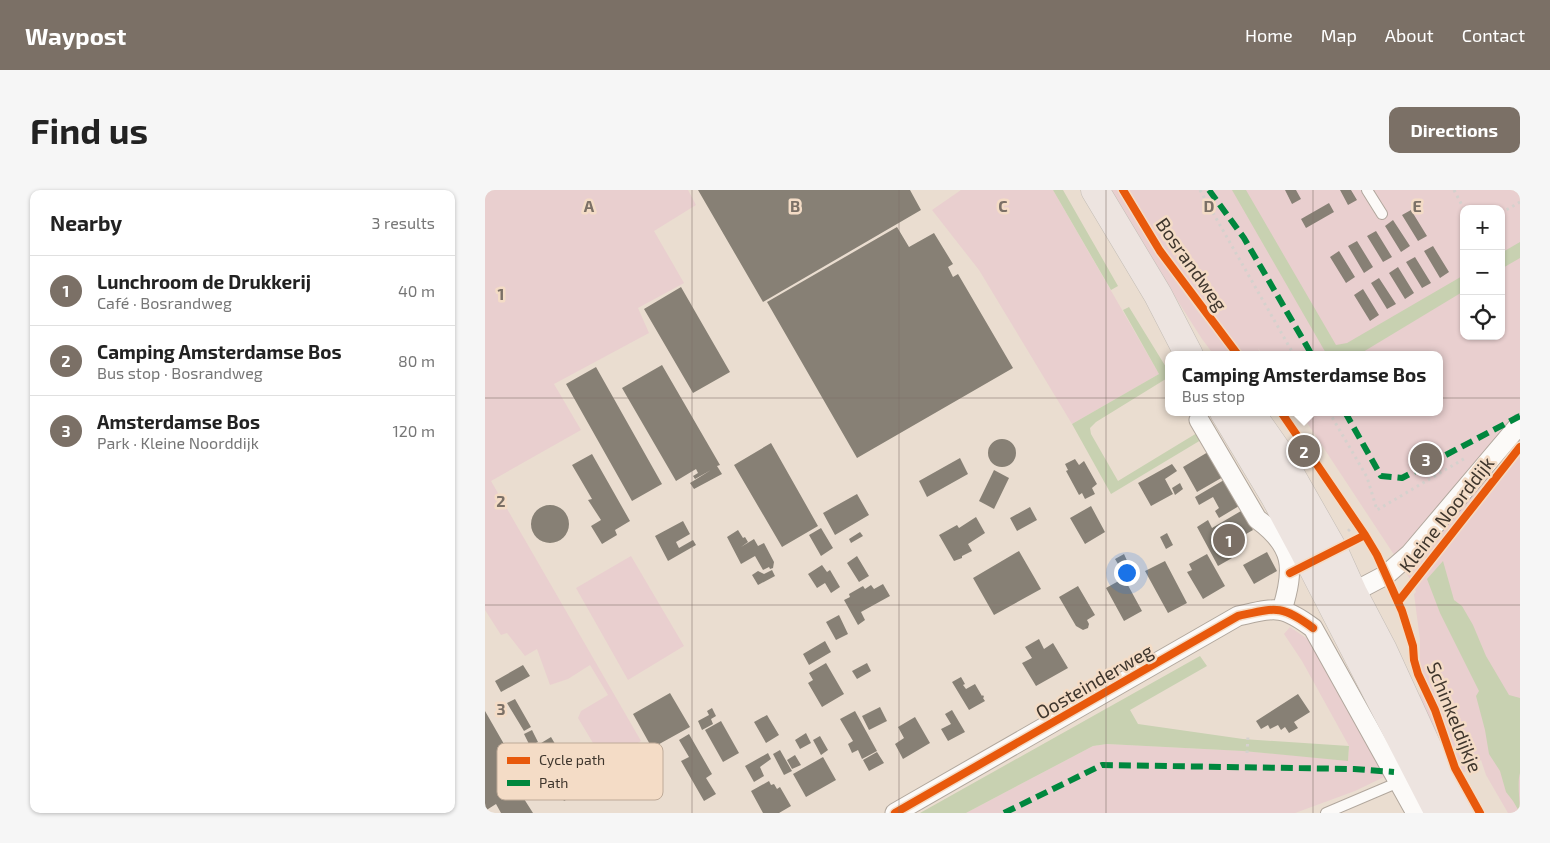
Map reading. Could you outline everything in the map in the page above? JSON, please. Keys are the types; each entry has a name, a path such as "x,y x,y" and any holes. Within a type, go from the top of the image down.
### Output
{"main road":[{"path":"1095,190 1158,294 1187,351"},
{"path":"1158,294 1204,351"},
{"path":"1211,416 1275,497 1342,598"},
{"path":"1253,416 1276,449 1334,551 1342,598 1373,688 1439,813"},
{"name":"Schinkeldijkje","path":"1342,598 1383,650 1432,757 1463,813"}],"street":[{"path":"1211,416 1257,519 1267,526 1283,545 1289,559 1288,591 1282,610 1297,616 1313,628 1416,813"},
{"name":"Kleine Noorddijk","path":"1342,598 1386,575 1410,554 1520,424"},
{"name":"Oosteinderweg","path":"895,813 1238,616 1270,610 1282,610"}],"lane":[{"path":"1367,190 1382,214"},
{"path":"1326,813 1399,782"}],"path":[{"path":"1199,190 1292,351"},
{"path":"1454,190 1462,205"},
{"path":"1505,211 1520,202"},
{"path":"1331,416 1367,477 1366,519"},
{"path":"1343,535 1475,453"},
{"path":"1352,516 1366,519"},
{"path":"1247,753 1248,736"}],"shaded area":[{"path":"485,190 688,190 696,205 654,231 684,283 638,308 649,333 554,384 581,430 491,481 641,741 638,743 593,743 578,718 581,711 608,695 590,665 568,679 550,685 537,649 525,656 507,633 501,635 485,610"},
{"path":"961,190 1053,190 1159,374 1072,424 979,270 932,210"},
{"path":"1053,190 1063,190 1118,286 1111,290"},
{"path":"1107,190 1117,190 1166,267 1196,309 1230,351 1211,351"},
{"path":"1128,190 1520,190 1520,813 1508,813 1486,775 1481,760 1454,780 1420,697 1420,640 1414,594 1416,592 1412,582 1303,416 1443,416 1443,351 1260,351 1258,348 1259,351 1240,351 1179,272"},
{"path":"1232,190 1246,190 1336,345 1347,343 1460,277 1460,293 1365,351 1325,351"},
{"path":"1520,242 1520,258 1505,267 1505,251"},
{"path":"1129,307 1165,366 1165,379 1096,422 1090,428 1091,434 1118,481 1197,433 1201,440 1111,494 1072,424 1159,374 1123,310"},
{"path":"631,556 684,646 628,680 576,588"},
{"path":"1443,561 1454,600 1462,606 1473,625 1486,656 1509,695 1520,698 1520,813 1506,792 1500,771 1489,754 1476,696 1479,691 1440,613 1427,579"},
{"path":"1290,627 1309,640 1376,751 1384,777 1355,791 1295,813 966,813 1093,746 1107,744 1243,751 1348,760 1349,746 1302,661 1284,634"},
{"path":"1200,656 1207,666 1130,710 1138,724 1243,739 1349,746 1348,761 1243,751 1107,744 1093,746 966,813 920,813"}],"building":[{"path":"698,190 910,190 921,210 763,302"},
{"path":"1285,190 1296,190 1301,199 1292,204"},
{"path":"1340,190 1351,190 1357,200 1348,205"},
{"path":"1329,203 1334,212 1306,228 1301,219"},
{"path":"1411,210 1427,236 1418,241 1402,215"},
{"path":"1393,220 1410,246 1401,252 1385,226"},
{"path":"897,227 909,247 934,233 953,264 948,267 953,277 958,274 1013,368 857,458 767,302"},
{"path":"1376,231 1392,257 1383,262 1367,236"},
{"path":"1357,241 1373,267 1364,273 1348,246"},
{"path":"1433,246 1449,272 1440,278 1424,251"},
{"path":"1339,251 1355,277 1346,283 1330,257"},
{"path":"1415,257 1431,283 1422,288 1406,262"},
{"path":"1398,267 1414,293 1405,299 1389,273"},
{"path":"1379,278 1396,304 1387,309 1371,283"},
{"path":"681,287 730,372 693,393 644,309"},
{"path":"1363,289 1379,315 1370,321 1354,295"},
{"path":"662,365 720,465 717,466 722,474 694,489 690,483 711,470 695,479 693,476 698,473 696,469 676,481 622,388"},
{"path":"596,367 662,484 632,501 566,384"},
{"path":"1002,439 1012,443 1016,453 1012,463 1002,467 992,463 988,453 992,443"},
{"path":"771,443 818,526 782,547 734,465"},
{"path":"1208,452 1223,477 1197,492 1183,467"},
{"path":"592,454 630,521 615,530 617,535 602,544 591,526 601,520 588,500 592,499 572,465"},
{"path":"960,458 968,474 927,497 919,481"},
{"path":"1075,459 1079,465 1084,461 1097,484 1092,488 1095,494 1085,499 1082,493 1079,495 1066,471 1068,470 1065,464"},
{"path":"1172,464 1177,471 1165,479 1173,494 1151,506 1138,483"},
{"path":"994,470 1009,478 994,509 979,501"},
{"path":"1224,480 1239,506 1219,518 1215,511 1219,508 1213,497 1199,505 1195,497"},
{"path":"1180,483 1183,489 1175,495 1172,488"},
{"path":"857,494 869,515 835,535 823,513"},
{"path":"550,505 564,510 569,524 564,538 550,543 536,538 531,524 536,510"},
{"path":"1091,506 1105,532 1085,544 1070,518"},
{"path":"1030,507 1037,520 1017,531 1010,518"},
{"path":"1241,511 1253,530 1225,546 1232,558 1218,566 1197,527 1208,520 1212,528"},
{"path":"976,517 985,533 968,544 972,551 954,561 939,535 957,525 959,528"},
{"path":"683,521 690,534 676,542 679,548 693,540 696,545 668,561 655,536"},
{"path":"821,528 833,548 821,556 809,535"},
{"path":"738,530 748,542 741,547 754,539 758,546 764,543 774,562 773,568 770,569 769,567 763,570 755,556 741,564 727,537"},
{"path":"860,532 863,536 851,543 849,539"},
{"path":"1167,533 1173,545 1166,549 1160,537"},
{"path":"1019,551 1041,589 994,615 973,578"},
{"path":"1267,552 1277,571 1254,584 1243,565"},
{"path":"1124,554 1129,565 1121,569 1115,559"},
{"path":"1207,554 1225,586 1203,599 1187,572 1192,570 1189,564"},
{"path":"857,556 869,576 859,582 847,563"},
{"path":"1165,561 1187,603 1168,613 1145,571"},
{"path":"822,565 827,572 830,570 840,587 831,593 825,583 817,588 808,574"},
{"path":"772,570 775,576 758,585 752,575 758,571 764,574"},
{"path":"1124,578 1142,611 1124,621 1106,588"},
{"path":"883,584 890,596 861,612 865,620 858,625 844,600 850,597 849,594 863,586 865,589 871,585 874,589"},
{"path":"1078,586 1095,615 1087,620 1088,628 1083,630 1076,626 1059,597"},
{"path":"839,615 848,634 836,640 826,622"},
{"path":"1039,639 1044,649 1053,643 1068,668 1036,686 1022,663 1032,658 1025,647"},
{"path":"825,641 831,652 809,665 803,654"},
{"path":"826,663 844,694 822,707 808,683 813,680 809,673"},
{"path":"867,663 871,671 857,679 852,671"},
{"path":"523,665 530,676 501,692 495,681"},
{"path":"961,677 966,689 975,684 985,701 969,710 952,682"},
{"path":"670,693 690,727 661,743 649,743 633,714"},
{"path":"1298,694 1310,712 1294,722 1298,728 1289,733 1285,727 1281,730 1278,725 1270,729 1268,725 1261,729 1256,721"},
{"path":"515,699 531,727 524,731 507,703"},
{"path":"880,707 887,721 869,730 862,716"},
{"path":"712,708 716,716 711,719 713,724 702,730 698,721 709,715 707,711"},
{"path":"952,710 965,732 948,741 941,729 951,724 945,714"},
{"path":"485,711 503,743 497,743 497,800 525,800 533,813 501,813 496,804 485,811"},
{"path":"855,711 877,751 862,759 858,750 852,753 848,744 853,741 840,719"},
{"path":"767,715 779,735 766,743 754,722"},
{"path":"915,717 930,743 903,759 895,744 904,738 898,727"},
{"path":"721,721 739,753 723,762 705,730"},
{"path":"532,730 538,742 528,743 524,734"},
{"path":"806,733 811,743 800,749 795,740"},
{"path":"689,734 712,774 706,778 716,794 704,801 681,761 689,757 679,740"},
{"path":"820,736 828,750 821,755 813,740"},
{"path":"551,737 555,743 541,743"},
{"path":"780,750 792,771 784,775 773,754"},
{"path":"877,752 884,763 869,771 863,760"},
{"path":"768,753 771,759 760,767 764,776 754,782 745,766"},
{"path":"795,755 801,765 792,769 787,760"},
{"path":"823,757 836,780 806,797 793,774"},
{"path":"769,781 777,789 780,787 791,806 779,813 763,813 751,791"}],"marked path":[{"path":"1209,190 1244,238 1310,351"},
{"path":"1347,416 1381,476 1402,478 1520,416"},
{"path":"1004,813 1102,765 1354,769 1394,772"}],"cycle path":[{"name":"Bosrandweg","path":"1123,190 1160,251 1235,351"},
{"path":"1284,416 1377,555 1402,611 1413,646 1418,674 1435,710 1455,768 1480,813"},
{"path":"1398,602 1520,447"},
{"path":"1290,573 1365,535"},
{"path":"895,813 1238,616 1277,610 1293,615 1313,628"}],"place":[{"name":"Camping Amsterdamse Bos","path":"1304,451"},
{"name":"Amsterdamse Bos","path":"1426,459"},
{"name":"Lunchroom de Drukkerij","path":"1229,540"}]}
